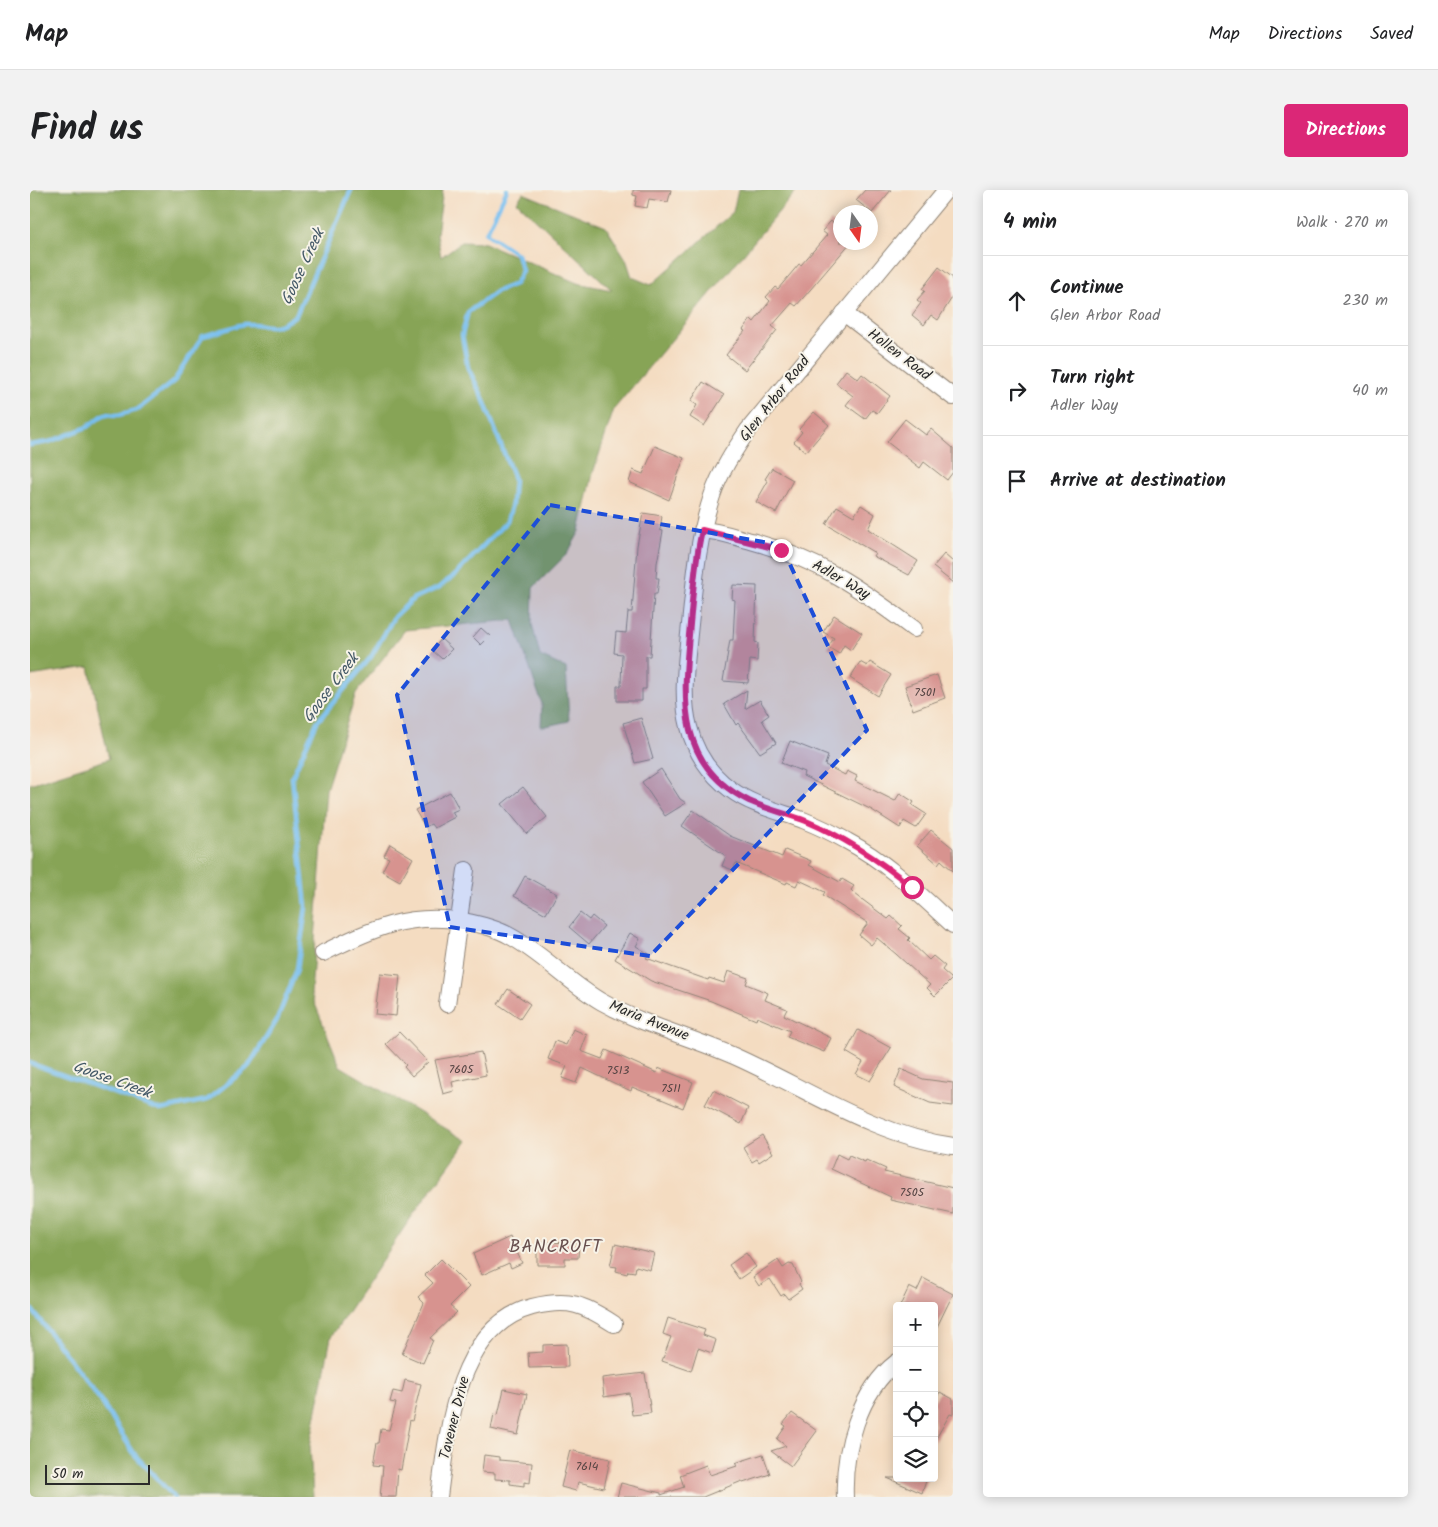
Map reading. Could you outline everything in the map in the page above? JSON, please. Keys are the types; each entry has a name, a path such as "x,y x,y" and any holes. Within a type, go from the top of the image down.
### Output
{"street":[{"name":"Glen Arbor Road","path":"946,190 748,430 723,472 713,495 697,552 684,703 689,730 699,754 714,774 748,800 805,821 848,841 880,861 912,887 953,925"},
{"name":"Hollen Road","path":"844,314 953,397"},
{"name":"Adler Way","path":"702,530 781,550 817,564 848,582 914,630"},
{"path":"447,1004 466,870"},
{"name":"Maria Avenue","path":"323,953 388,924 437,918 481,924 510,935 601,1001 626,1014 721,1050 773,1073 854,1115 895,1133 953,1146"},
{"name":"Tavener Drive","path":"439,1497 445,1448 456,1402 470,1361 492,1330 520,1311 559,1302 578,1304 589,1308 614,1324"},
{"path":"845,1497 851,1447 859,1419 874,1387 893,1366"}],"highlighted area":[{"path":"550,505 781,545 867,730 650,956 450,927 397,695"}],"green space":[{"path":"30,190 443,190 437,234 441,257 461,242 485,243 577,283 612,290 517,202 523,193 606,227 626,259 632,277 651,285 733,212 738,190 797,190 614,409 593,473 580,531 567,554 533,588 532,624 540,656 566,668 569,721 541,727 542,704 513,620 405,630 356,693 326,790 311,994 340,1066 467,1141 408,1222 331,1337 310,1446 313,1497 30,1497 30,784 109,759 89,667 30,676"}],"building":[{"path":"633,190 671,190 668,202 649,199 647,208 635,206 637,196 633,195"},
{"path":"865,190 891,190 878,206 862,205 856,200"},
{"path":"831,221 833,223 833,250 844,250 796,306 792,303 772,326 777,330 745,370 726,355 745,331 743,330 751,319 754,322 770,301 766,297 775,287 778,289 827,235 822,231"},
{"path":"939,267 953,278 953,296 938,320 931,315 924,325 912,315 921,303 917,300 925,291 922,289"},
{"path":"846,370 858,379 862,374 890,396 877,413 872,410 865,419 846,405 853,396 836,383"},
{"path":"703,382 724,395 704,426 690,417 697,405 691,401"},
{"path":"814,412 829,425 806,452 794,442 802,432 799,429"},
{"path":"905,419 926,435 931,429 953,448 953,472 947,480 924,462 920,468 887,442"},
{"path":"655,446 684,458 669,500 629,482 633,470 643,474"},
{"path":"772,468 793,480 776,513 756,502 768,481 765,479"},
{"path":"861,505 875,514 868,529 918,561 909,575 873,556 875,553 826,524 837,506 854,516"},
{"path":"643,513 662,516 660,530 663,531 657,563 656,578 659,578 657,594 654,594 650,656 646,656 646,689 642,689 642,701 617,701 617,686 621,686 622,654 614,653 616,632 626,633 628,612 632,612 637,546"},
{"path":"944,554 953,562 953,583 933,567"},
{"path":"733,585 757,586 755,642 758,643 757,661 750,660 748,683 723,681 730,640 733,640 735,600 732,599"},
{"path":"834,615 862,633 851,650 844,645 839,654 828,647 834,638 823,632"},
{"path":"481,628 490,636 481,645 473,637"},
{"path":"441,639 452,649 442,659 432,650"},
{"path":"860,662 867,666 870,662 891,675 878,696 850,678"},
{"path":"937,675 945,698 913,710 905,686"},
{"path":"747,690 745,709 760,700 769,715 762,720 776,743 760,753 738,723 736,725 724,704"},
{"path":"641,718 653,759 635,763 623,723"},
{"path":"790,741 828,756 825,765 845,775 847,771 857,776 855,781 895,801 900,793 914,802 912,805 926,814 916,828 904,821 900,828 872,810 803,776 804,772 781,763"},
{"path":"661,769 680,799 686,803 665,816 642,782"},
{"path":"523,787 547,817 527,834 502,804"},
{"path":"450,792 459,809 452,812 455,817 434,828 431,824 425,827 415,810"},
{"path":"693,810 730,836 782,857 785,850 811,861 809,865 840,882 842,879 854,886 851,890 855,894 888,919 891,916 902,926 899,929 910,938 908,940 929,960 933,956 945,966 942,970 952,979 935,996 927,988 930,985 877,938 871,945 859,935 868,923 823,895 825,892 799,880 796,886 787,882 786,884 736,863 733,870 722,866 726,856 682,826"},
{"path":"931,830 953,848 953,871 941,860 938,864 917,846"},
{"path":"390,844 413,858 400,881 382,871 389,858 384,856"},
{"path":"525,876 557,894 546,914 514,896"},
{"path":"580,913 589,920 592,916 604,926 589,944 569,927"},
{"path":"630,933 640,939 636,946 649,954 646,958 708,980 709,978 724,983 728,971 748,978 746,984 768,993 765,1000 787,1009 784,1015 831,1038 824,1052 787,1037 790,1031 757,1017 756,1020 711,1001 651,981 615,959"},
{"path":"380,973 400,975 396,1016 375,1014"},
{"path":"508,989 530,1004 520,1019 498,1004"},
{"path":"573,1029 587,1035 581,1051 602,1059 606,1050 657,1073 658,1068 693,1082 683,1108 632,1087 631,1091 582,1068 576,1083 562,1078 567,1066 548,1059 555,1041 566,1045"},
{"path":"858,1030 891,1048 870,1081 856,1074 863,1062 846,1052"},
{"path":"399,1032 428,1062 412,1076 404,1067 406,1065 386,1044"},
{"path":"481,1052 486,1075 452,1082 454,1091 443,1094 435,1060"},
{"path":"901,1069 923,1079 953,1083 953,1106 930,1103 894,1087"},
{"path":"713,1090 748,1108 741,1124 705,1105"},
{"path":"762,1135 773,1153 759,1162 757,1159 752,1162 743,1147"},
{"path":"837,1154 847,1159 849,1155 865,1162 866,1160 886,1169 884,1172 953,1188 953,1214 890,1200 891,1197 831,1169"},
{"path":"510,1237 522,1263 511,1268 509,1263 482,1275 473,1254"},
{"path":"537,1242 579,1243 578,1258 565,1258 565,1265 537,1265"},
{"path":"615,1244 654,1253 650,1270 636,1266 635,1272 628,1271 627,1274 616,1271 617,1267 610,1266"},
{"path":"746,1253 756,1267 739,1279 729,1265"},
{"path":"441,1259 469,1287 450,1306 457,1312 430,1338 433,1340 423,1363 402,1354 424,1303 418,1297 433,1283 425,1275"},
{"path":"778,1260 783,1268 789,1264 793,1265 801,1282 799,1284 802,1289 788,1299 784,1294 781,1296 770,1279 759,1286 753,1277"},
{"path":"923,1278 953,1294 938,1325 938,1302 902,1302 909,1287 917,1291"},
{"path":"668,1318 705,1330 703,1335 716,1340 712,1353 698,1348 691,1371 662,1361 671,1337 663,1334"},
{"path":"567,1344 568,1367 529,1368 528,1353 543,1352 543,1345"},
{"path":"645,1373 651,1413 632,1415 629,1393 604,1397 602,1378"},
{"path":"405,1380 421,1384 412,1421 410,1420 401,1470 398,1469 396,1497 380,1497 383,1466 373,1465 377,1443 379,1443 381,1429 389,1430 396,1403 390,1402 393,1391 402,1393"},
{"path":"504,1389 527,1394 518,1435 491,1429 494,1414 498,1415"},
{"path":"940,1392 953,1399 953,1415 950,1414 938,1435 938,1395"},
{"path":"792,1413 817,1431 791,1466 771,1451 786,1446 777,1439 786,1426 783,1424"},
{"path":"570,1450 610,1459 604,1488 578,1482 576,1491 561,1487"},
{"path":"763,1454 770,1474 743,1483 742,1481 703,1497 617,1497 621,1483 661,1493 661,1495 684,1487 680,1475 706,1465 710,1475 737,1466 735,1463"},
{"path":"484,1455 499,1457 499,1460 532,1463 530,1483 524,1482 524,1486 510,1484 510,1480 495,1479 495,1473 482,1472"},
{"path":"896,1482 926,1482 922,1493"}],"waterway":[{"name":"Goose Creek","path":"30,445 49,442 87,427 105,414 118,415 137,410 174,381 203,336 245,324 276,326 296,315 351,190"},
{"name":"Goose Creek","path":"30,1063 160,1110 207,1100 248,1067 277,1020 297,969 306,907 292,777 317,722 371,657 394,617 414,598 438,588 456,574 507,521 512,504 514,479 483,398 468,368 462,335 468,312 497,291 515,284 522,271 517,254 486,233 507,190"},
{"name":"Goose Creek","path":"30,1307 101,1401 135,1455 174,1497"}],"district":[{"name":"BANCROFT","path":"556,1247"}],"route":[{"path":"781,550 702,530 697,552 685,680 684,703 689,730 699,754 714,774 730,789 748,800 805,821 848,841 880,861 912,887"}]}
